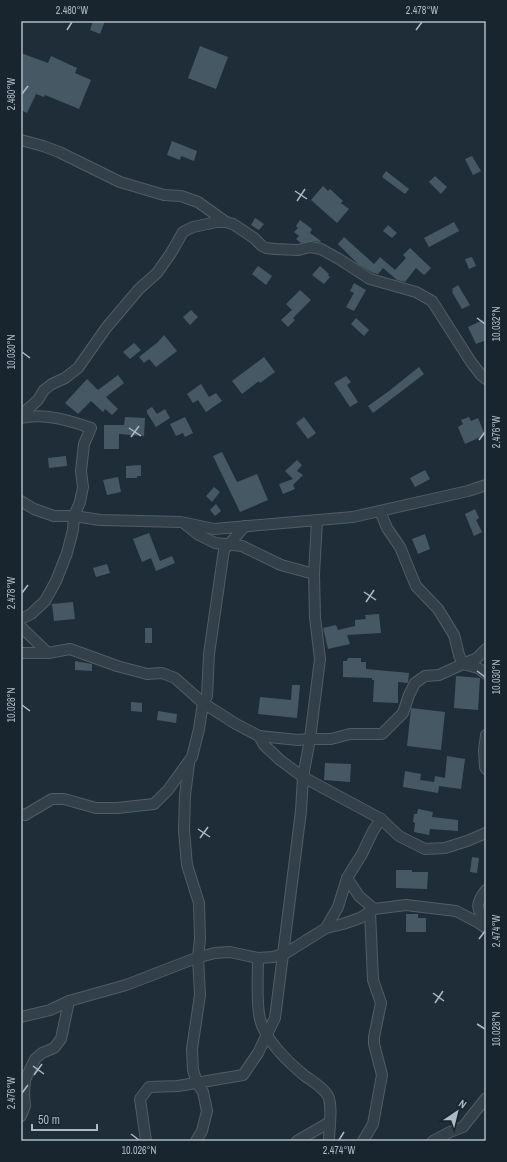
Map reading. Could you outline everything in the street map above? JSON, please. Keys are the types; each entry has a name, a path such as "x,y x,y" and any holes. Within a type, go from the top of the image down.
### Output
{"street":[{"path":"21,140 58,152 120,182 164,195 181,196 198,202 226,222"},
{"path":"21,417 38,400 44,390 52,384 65,378 78,368 106,328 139,289 157,273 183,232 193,227 217,222 233,224 254,238 262,246 275,249 298,250 310,247 321,249 370,279 416,292 432,301 471,362 486,379"},
{"path":"21,417 48,416 91,428 84,444 81,471 83,487 80,502 74,516 73,530 68,553 56,581 45,601 31,614 21,619"},
{"path":"21,501 34,509 54,516 74,516 100,520 181,522 214,529 353,517 468,492 486,485"},
{"path":"380,511 387,528 400,547 416,586 438,609 454,635 463,664"},
{"path":"146,1141 140,1099 149,1087 178,1086 243,1075 258,1053 275,1018 301,811 303,777 310,739 320,659 315,617 314,574 317,521"},
{"path":"181,522 199,535 215,542 242,546 281,565 314,574"},
{"path":"22,816 52,798 64,799 96,808 117,808 154,804 168,790 192,757 200,729 203,703 207,696 209,654 224,550 245,526"},
{"path":"21,627 48,653"},
{"path":"21,653 48,653 70,649 117,666 147,674 162,673 175,678 203,703 236,724 259,736 298,740 331,739 350,734 382,734 403,713 415,683 425,676 439,675 477,658 486,649"},
{"path":"463,664 478,668 486,674"},
{"path":"486,735 484,750 486,769"},
{"path":"259,736 264,744 280,760 303,777 381,819 398,836 425,849 445,848 486,833"},
{"path":"189,762 185,795 184,831 187,865 199,903 200,939 198,958 200,995 192,1049 193,1070 203,1092 207,1110 202,1131 196,1141"},
{"path":"326,928 338,907 347,878 381,819"},
{"path":"347,878 359,896 372,911 373,980 381,1003 374,1044 382,1075 382,1085 373,1124 363,1141"},
{"path":"486,890 479,900 478,912 486,923"},
{"path":"21,1017 50,1010 69,1001 126,985 215,953 230,952 258,958 273,957 283,954 326,928 343,924 372,911 406,905 438,908 456,911 479,922 486,928"},
{"path":"258,958 260,1020 267,1035 281,1053 303,1074 322,1088 327,1095 330,1102 329,1141"},
{"path":"21,1116 25,1106 25,1080 35,1059 42,1053 54,1048 61,1039 69,1001"},
{"path":"433,1141 462,1127 486,1098"},
{"path":"296,1141 330,1122"}],"building":[{"path":"93,21 105,21 100,34 90,30"},
{"path":"200,46 228,57 216,89 188,78"},
{"path":"21,53 48,63 51,56 77,68 75,73 91,80 79,109 45,95 44,97 36,94 27,113 21,110"},
{"path":"172,141 197,151 194,161 181,156 180,160 167,155"},
{"path":"472,156 481,171 473,175 465,159"},
{"path":"386,171 409,189 405,194 382,177"},
{"path":"435,176 447,187 441,194 429,182"},
{"path":"323,186 328,191 330,189 343,201 341,203 349,209 337,223 311,200"},
{"path":"255,218 264,224 259,230 251,225"},
{"path":"300,220 312,229 310,233 321,241 320,242 311,241 301,243 296,239 299,236 294,232 298,228 296,226"},
{"path":"454,222 459,231 429,247 424,238"},
{"path":"388,225 397,233 392,238 383,231"},
{"path":"344,237 374,264 380,257 395,270 406,258 403,255 410,248 431,268 424,275 416,268 405,282 397,280 383,268 378,274 373,273 358,264 338,244"},
{"path":"472,257 476,266 469,269 465,259"},
{"path":"258,266 272,276 266,285 252,274"},
{"path":"320,266 329,274 328,275 330,277 324,284 312,275"},
{"path":"354,283 366,290 354,311 346,307 354,293 350,291"},
{"path":"458,285 470,305 462,309 452,292 452,289"},
{"path":"300,290 311,300 293,318 295,320 288,327 281,320 292,310 286,304"},
{"path":"191,310 198,317 190,325 183,317"},
{"path":"356,318 369,330 364,336 351,324"},
{"path":"483,320 486,326 486,340 476,344 468,327"},
{"path":"164,335 177,351 156,367 149,359 144,363 139,357 158,342"},
{"path":"134,343 141,350 130,359 123,352"},
{"path":"264,357 275,372 260,383 259,381 242,394 232,381"},
{"path":"419,367 424,374 373,413 368,406"},
{"path":"118,375 124,383 106,397 118,409 112,415 105,409 103,412 91,401 78,414 65,403 87,379 98,390"},
{"path":"346,376 351,382 347,385 358,402 350,407 334,383"},
{"path":"201,384 209,397 216,393 222,401 206,412 198,400 193,403 187,394"},
{"path":"152,407 157,414 165,409 170,418 156,427 147,413 147,410"},
{"path":"125,417 145,418 144,436 119,434 119,449 104,449 104,425 124,425"},
{"path":"185,417 193,433 185,437 183,433 176,436 170,424"},
{"path":"304,417 316,433 308,439 296,423"},
{"path":"469,417 471,421 478,418 485,435 465,444 458,427 463,424 461,420"},
{"path":"222,452 237,482 257,474 268,500 240,512 213,456"},
{"path":"66,456 67,466 49,468 48,458"},
{"path":"297,460 302,465 297,471 303,475 293,485 295,489 283,494 279,484 293,479 285,471"},
{"path":"141,465 141,476 137,476 137,478 126,478 126,466"},
{"path":"425,470 430,479 415,487 410,478"},
{"path":"118,477 121,492 107,495 103,480"},
{"path":"214,487 220,492 212,502 206,496"},
{"path":"216,504 221,511 215,516 210,510"},
{"path":"475,509 479,518 476,520 482,532 474,536 465,514"},
{"path":"149,533 160,561 172,556 175,563 156,571 151,558 142,562 133,539"},
{"path":"425,534 430,549 418,554 412,539"},
{"path":"107,564 110,573 96,577 93,568"},
{"path":"73,602 75,619 54,621 52,604"},
{"path":"379,614 381,633 347,635 350,644 328,649 323,628 336,625 338,630 355,626 355,620 366,619 365,615"},
{"path":"145,628 152,628 152,643 145,643"},
{"path":"348,658 361,658 361,662 366,662 366,669 409,673 408,683 398,682 398,703 373,702 374,680 372,680 372,678 343,677 343,661 347,661"},
{"path":"75,661 92,664 92,671 75,670"},
{"path":"456,676 480,678 478,710 454,708"},
{"path":"292,685 300,685 297,718 258,714 260,697 291,700"},
{"path":"131,702 142,703 142,712 131,711"},
{"path":"411,708 445,712 441,750 407,746"},
{"path":"158,711 177,714 176,723 157,720"},
{"path":"447,756 465,759 461,789 439,786 438,793 403,787 405,771 421,774 420,780 434,782 435,776 445,778"},
{"path":"325,763 351,764 350,782 324,780"},
{"path":"418,809 433,812 432,817 458,820 458,831 430,829 429,835 414,832 414,814 417,814"},
{"path":"472,857 479,858 477,873 470,872"},
{"path":"396,870 428,872 427,889 396,888"},
{"path":"406,914 418,914 418,918 426,918 426,932 406,932"}]}
